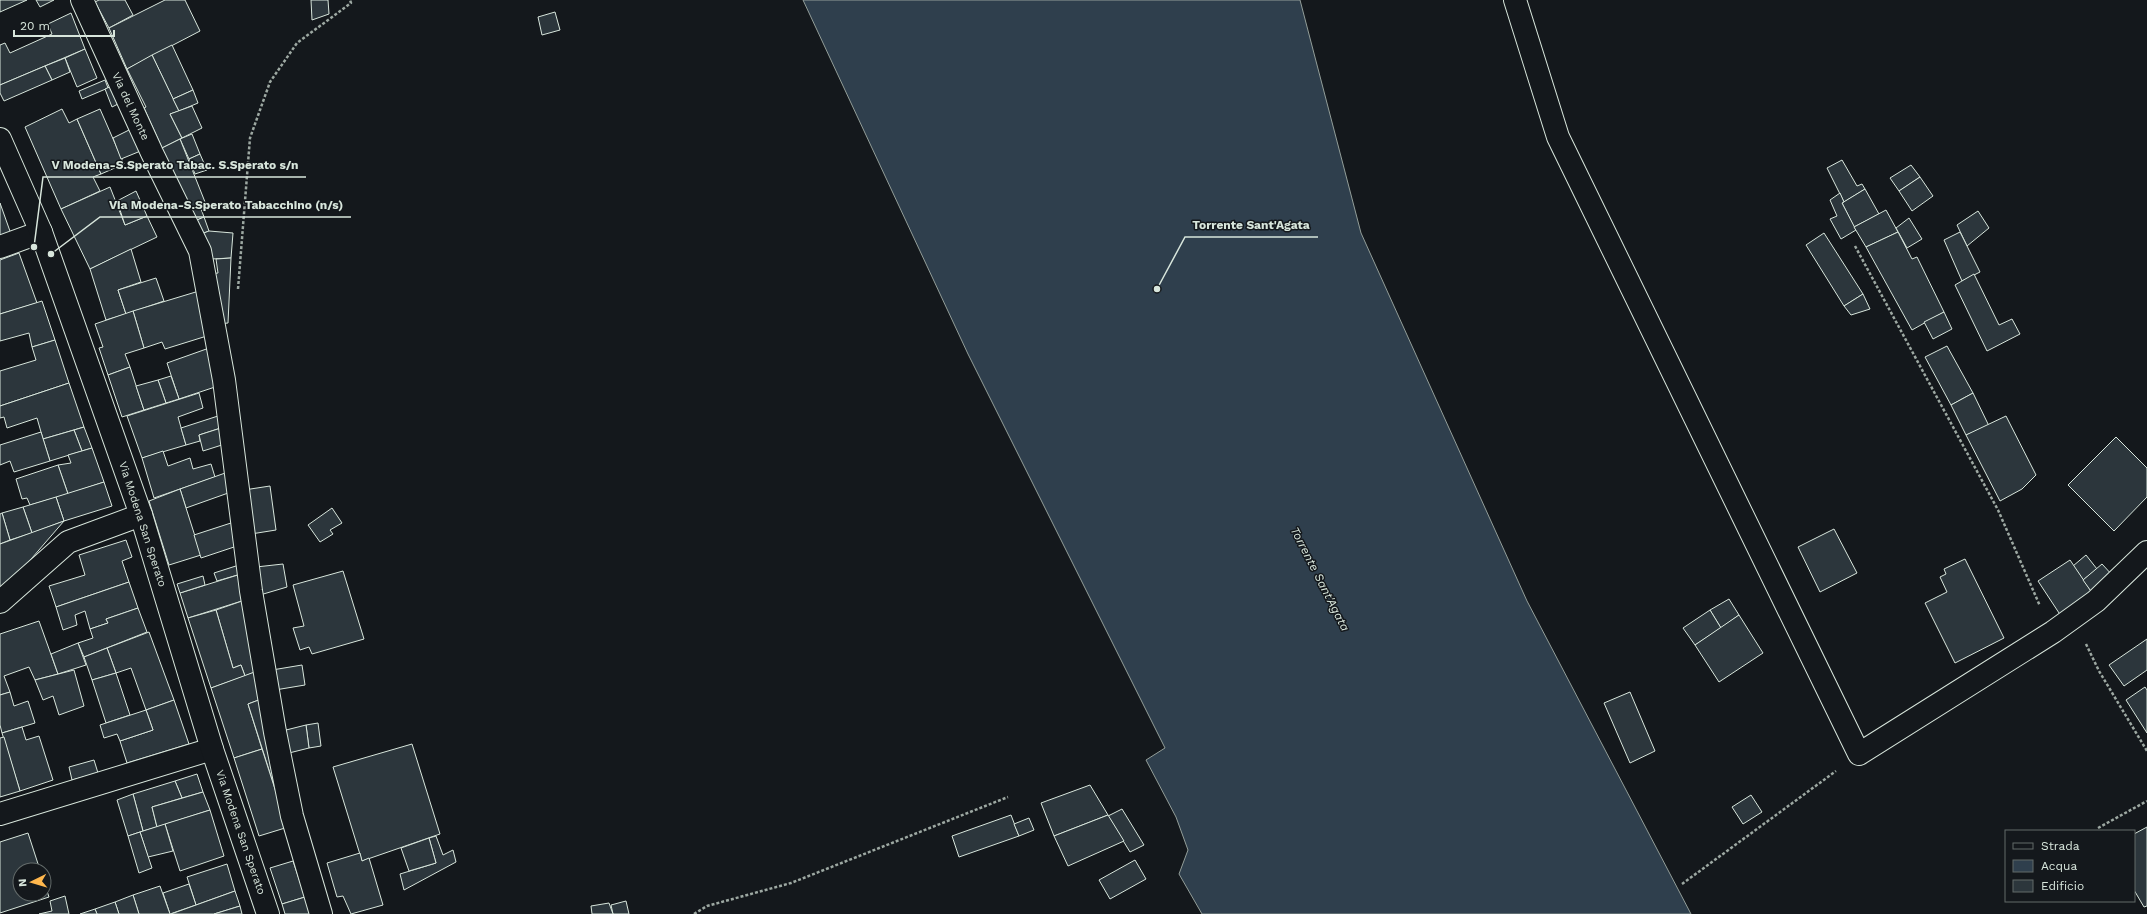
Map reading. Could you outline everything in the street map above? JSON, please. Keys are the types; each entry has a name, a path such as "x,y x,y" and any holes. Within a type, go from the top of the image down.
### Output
{"street":[{"name":"Via del Monte","path":"82,0 152,153 200,251 219,350 251,591 275,732 292,816 321,914"},
{"path":"1515,0 1558,137 1859,754 2053,632 2096,600 2147,552"},
{"name":"Via Modena San Sperato","path":"0,139 41,232 141,515 212,749 268,914"},
{"path":"0,247 41,232"},
{"path":"0,602 68,542 141,515"},
{"path":"0,814 212,749"}],"path":[{"path":"237,296 250,138 270,82 297,43 351,3 350,0"},
{"path":"1855,246 1998,510 2030,585 2053,632"},
{"path":"2073,617 2099,671 2147,751"},
{"path":"1682,884 1859,754"},
{"path":"694,914 707,906 791,883 1008,797"},
{"path":"2098,828 2147,801"}],"water":[{"path":"803,0 1300,0 1361,233 1527,601 1691,914 1202,914 1179,874 1188,850 1176,817 1146,760 1165,748 968,354"}],"building":[{"path":"0,0 27,0 0,12"},
{"path":"36,0 54,0 40,7"},
{"path":"99,0 125,0 133,15 109,28 95,2"},
{"path":"165,0 185,0 200,31 127,69 109,28"},
{"path":"311,0 328,0 329,14 312,20"},
{"path":"555,12 560,30 542,35 538,17"},
{"path":"71,13 85,49 0,85 0,45 5,43 10,53 52,34 48,24"},
{"path":"172,45 193,90 173,99 152,55"},
{"path":"85,49 97,78 77,87 65,58"},
{"path":"152,55 179,111 170,114 182,138 162,148 144,108 146,107 127,69"},
{"path":"65,58 70,72 52,80 45,66"},
{"path":"45,66 52,80 4,101 0,93 0,85"},
{"path":"105,80 108,88 82,99 79,91"},
{"path":"114,85 122,102 112,107 105,89"},
{"path":"193,90 198,103 179,111 173,99"},
{"path":"192,106 202,128 182,138 170,114"},
{"path":"62,109 69,123 77,119 101,174 93,177 100,191 61,209 25,127"},
{"path":"100,109 124,164 101,174 77,119"},
{"path":"133,128 143,150 121,159 113,138"},
{"path":"192,134 200,154 189,159 180,139"},
{"path":"180,139 205,202 200,206 204,217 190,223 162,148"},
{"path":"200,154 207,170 195,174 189,159"},
{"path":"1842,160 1857,186 1862,184 1865,189 1844,202 1827,168"},
{"path":"1911,165 1920,177 1899,191 1890,178"},
{"path":"1920,177 1933,196 1912,211 1899,191"},
{"path":"110,187 125,225 147,216 157,237 90,269 61,209"},
{"path":"1865,189 1879,214 1854,227 1842,203"},
{"path":"136,191 147,216 125,225 117,201"},
{"path":"1840,193 1844,202 1842,203 1856,230 1841,239 1830,219 1837,216 1830,200"},
{"path":"0,203 11,234 0,238"},
{"path":"1886,210 1898,232 1866,247 1854,227"},
{"path":"1978,211 1989,228 1967,246 1957,225"},
{"path":"204,217 209,231 196,236 190,223"},
{"path":"1909,218 1922,239 1907,248 1896,228"},
{"path":"209,231 233,233 231,258 211,259 196,236"},
{"path":"1898,232 1912,259 1917,257 1944,312 1912,330 1866,247"},
{"path":"1960,232 1980,272 1962,281 1944,240"},
{"path":"1824,233 1863,294 1844,306 1806,245"},
{"path":"131,249 141,282 118,290 126,314 106,320 90,269"},
{"path":"19,253 37,303 0,314 0,260"},
{"path":"231,258 228,323 219,324 210,274 218,273 216,259"},
{"path":"1974,274 1999,325 2012,319 2020,334 1987,351 1955,285"},
{"path":"156,278 164,301 126,314 118,290"},
{"path":"199,291 210,335 165,349 162,342 144,348 133,311"},
{"path":"1863,294 1870,309 1851,315 1844,306"},
{"path":"42,301 55,340 32,347 29,333 0,341 0,314"},
{"path":"133,311 144,348 125,354 130,367 108,375 99,348 103,347 95,324"},
{"path":"1944,312 1952,329 1933,339 1924,322"},
{"path":"55,340 69,383 0,406 0,371 36,360 32,347"},
{"path":"1947,346 1973,393 1951,405 1925,357"},
{"path":"212,347 218,386 179,399 167,363"},
{"path":"130,367 144,410 122,417 108,375"},
{"path":"171,376 179,399 166,403 158,380"},
{"path":"158,380 166,403 144,410 136,386"},
{"path":"69,383 84,427 43,439 37,418 7,428 4,417 0,418 0,406"},
{"path":"199,393 203,408 178,417 186,445 142,458 127,416"},
{"path":"1973,393 1989,426 1966,435 1951,405"},
{"path":"221,415 224,427 199,435 200,441 186,445 181,428"},
{"path":"2006,416 2036,475 2022,489 2000,501 1966,435"},
{"path":"84,427 92,448 82,451 74,430"},
{"path":"224,427 225,444 203,451 199,435"},
{"path":"74,430 82,451 50,461 43,439"},
{"path":"41,432 50,461 14,472 10,461 0,465 0,445"},
{"path":"2116,437 2147,468 2147,497 2114,531 2068,485"},
{"path":"92,448 104,482 68,494 58,465 71,463 68,455"},
{"path":"163,451 168,466 190,458 193,469 211,464 215,477 154,498 142,458"},
{"path":"58,465 68,494 30,505 27,498 22,499 16,479"},
{"path":"228,472 231,492 186,508 180,489"},
{"path":"104,482 112,506 64,521 56,497"},
{"path":"270,486 276,530 251,534 244,490"},
{"path":"180,489 201,555 169,565 149,501"},
{"path":"56,497 64,521 32,533 23,507"},
{"path":"23,507 32,533 10,540 2,513"},
{"path":"332,508 342,523 330,530 333,534 320,542 308,525"},
{"path":"2,513 10,540 0,544 0,514"},
{"path":"64,521 0,595 0,544"},
{"path":"234,522 237,546 201,558 194,535"},
{"path":"1834,529 1857,573 1820,592 1798,547"},
{"path":"126,540 132,557 122,561 129,582 56,607 49,586 85,575 79,555"},
{"path":"2086,555 2097,569 2083,580 2073,566"},
{"path":"1965,559 2004,638 1955,663 1925,603 1947,592 1940,577 1946,574 1944,569"},
{"path":"2070,560 2093,594 2061,616 2038,581"},
{"path":"283,564 287,587 260,595 256,567"},
{"path":"2102,564 2114,577 2093,594 2083,580"},
{"path":"239,565 241,574 217,581 214,573"},
{"path":"343,571 364,639 312,654 309,647 300,650 293,628 304,626 293,585"},
{"path":"241,574 245,600 188,618 180,593"},
{"path":"203,576 205,585 180,593 177,584"},
{"path":"129,582 138,608 106,619 108,623 90,629 85,611 75,615 77,625 63,630 56,607"},
{"path":"1729,599 1739,615 1721,628 1710,610"},
{"path":"245,600 260,670 245,676 241,665 233,668 216,610"},
{"path":"138,608 147,632 84,657 78,643 93,638 90,629 108,623 106,619"},
{"path":"216,610 233,668 241,665 245,676 211,688 188,618"},
{"path":"1710,610 1721,628 1695,645 1683,628"},
{"path":"1739,615 1763,653 1719,682 1695,645"},
{"path":"39,621 58,674 35,680 29,667 4,676 10,692 0,695 0,634"},
{"path":"149,632 174,700 146,710 131,668 116,673 107,648"},
{"path":"2147,639 2147,670 2124,686 2109,665"},
{"path":"78,643 86,665 58,674 51,654"},
{"path":"107,648 116,673 92,680 84,657"},
{"path":"302,665 305,685 275,690 272,670"},
{"path":"74,670 84,706 59,715 53,696 43,700 35,680"},
{"path":"260,670 264,698 248,704 262,749 234,758 211,688"},
{"path":"116,673 130,715 106,723 92,680"},
{"path":"2145,687 2147,690 2147,733 2126,700"},
{"path":"10,692 14,706 28,701 35,723 2,733 0,725 0,695"},
{"path":"1630,692 1655,751 1630,763 1604,703"},
{"path":"264,698 284,817 248,704"},
{"path":"174,700 189,744 127,763 120,741 153,730 146,710"},
{"path":"146,710 153,730 120,741 117,734 104,738 100,725"},
{"path":"318,723 321,746 309,748 306,725"},
{"path":"306,725 309,748 285,754 282,731"},
{"path":"22,727 26,740 39,736 53,780 20,791 2,733"},
{"path":"4,737 20,791 0,797 0,738"},
{"path":"412,744 440,834 362,861 333,767"},
{"path":"262,749 284,817 285,828 259,836 234,758"},
{"path":"94,760 98,773 72,780 69,767"},
{"path":"197,774 203,792 182,798 175,781"},
{"path":"175,781 182,798 152,807 157,827 143,831 133,794"},
{"path":"1090,785 1108,815 1054,836 1041,803"},
{"path":"203,792 210,810 157,827 152,807"},
{"path":"133,794 143,831 128,836 117,800"},
{"path":"1751,795 1762,812 1743,824 1732,807"},
{"path":"1122,809 1144,845 1130,852 1108,816"},
{"path":"210,810 224,856 180,871 165,824"},
{"path":"1011,815 1019,836 959,857 952,836"},
{"path":"1108,815 1124,841 1068,866 1054,836"},
{"path":"1029,818 1034,830 1019,836 1014,824"},
{"path":"165,824 173,851 148,857 140,832"},
{"path":"2147,827 2147,906 2144,907 2135,892 2135,833"},
{"path":"140,832 152,868 139,873 128,836"},
{"path":"28,833 37,862 12,862 12,902 34,902 0,913 0,842"},
{"path":"436,836 443,855 453,850 456,862 404,890 400,874 436,863 429,838"},
{"path":"429,838 436,863 409,871 401,848"},
{"path":"360,853 362,861 369,858 383,905 351,914 343,896 337,897 327,863"},
{"path":"1135,860 1146,879 1110,899 1099,880"},
{"path":"293,861 305,897 282,904 270,868"},
{"path":"227,864 235,891 196,905 187,877"},
{"path":"189,884 196,905 170,914 163,893"},
{"path":"160,886 170,914 139,914 133,895"},
{"path":"235,891 240,906 214,914 171,914"},
{"path":"133,895 139,914 119,914 115,902"},
{"path":"65,896 69,914 39,914 52,911 50,902 52,902 52,900"},
{"path":"305,897 311,914 285,914 282,904"},
{"path":"626,901 629,914 613,914 611,905"},
{"path":"115,902 119,914 97,914 95,909"},
{"path":"609,903 613,914 592,914 591,906"},
{"path":"240,906 242,914 214,914"},
{"path":"95,909 97,914 80,914"}],"place":[{"name":"V Modena-S.Sperato Tabac. S.Sperato s/n","path":"34,247"},
{"name":"Via Modena-S.Sperato Tabacchino (n/s)","path":"51,254"},
{"name":"Torrente Sant'Agata","path":"1157,289"}]}
